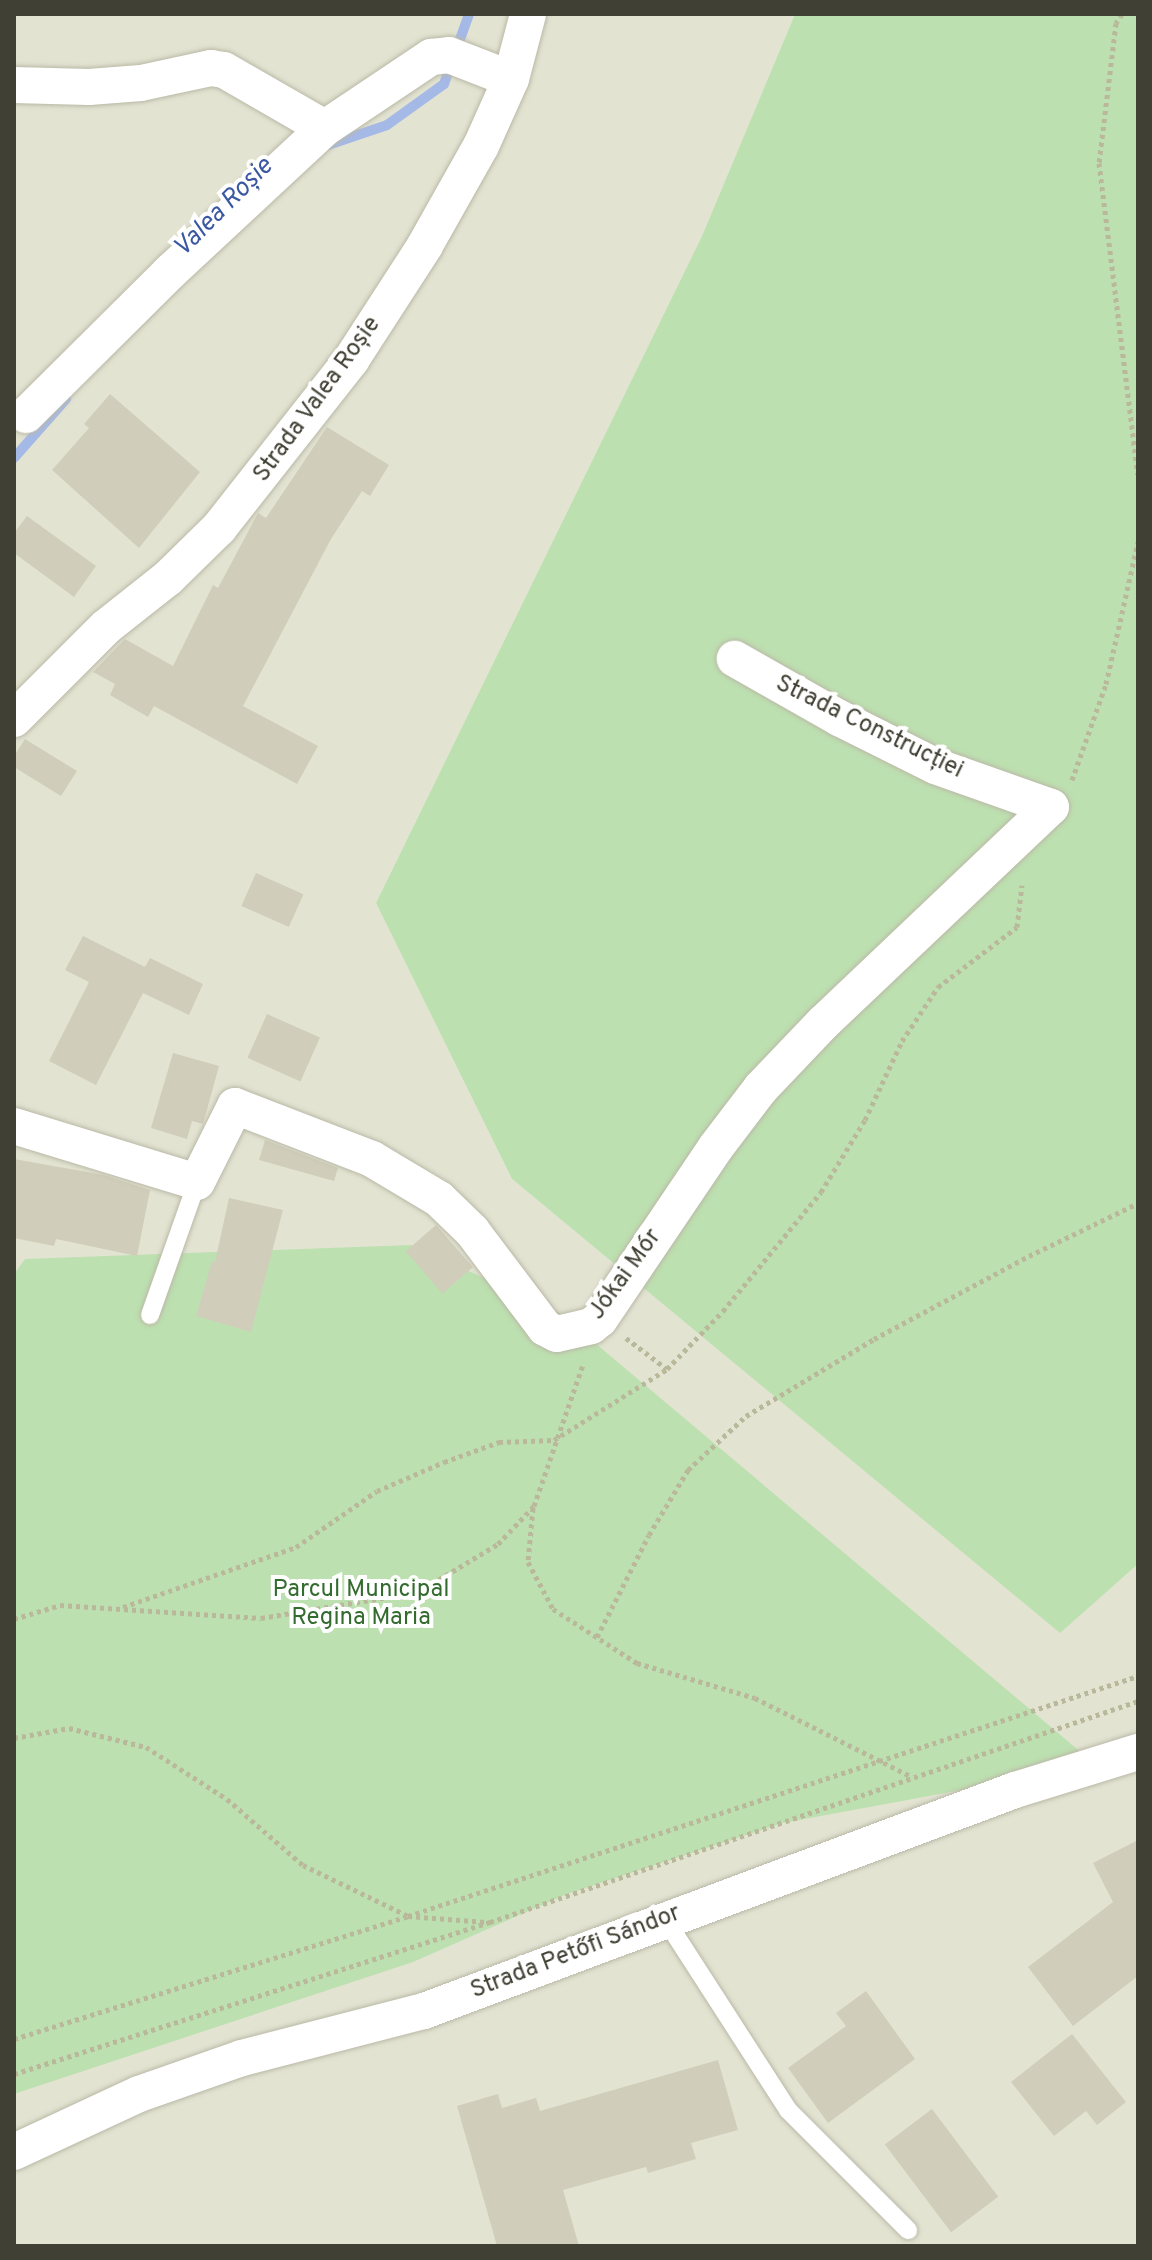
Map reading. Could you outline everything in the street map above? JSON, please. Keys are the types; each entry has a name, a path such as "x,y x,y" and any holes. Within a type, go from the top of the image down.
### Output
{"street":[{"name":"Strada Valea Roșie","path":"14,719 106,627 169,577 259,481 351,360 424,247 481,146 511,79 528,14"},
{"path":"26,415 170,272 325,128 431,57 449,55 511,79"},
{"path":"14,85 89,87 141,83 211,68 224,70 325,128"},
{"name":"Strada Construcției","path":"735,659 935,766 1051,807"},
{"name":"Jókai Mór","path":"197,1182 235,1106 372,1159 439,1199 472,1231 545,1328 557,1334 577,1332 600,1319 716,1147 761,1088 823,1023 1051,807"},
{"path":"14,1126 197,1182"},
{"name":"Strada Petőfi Sándor","path":"14,2152 139,2094 242,2058 424,2011 1015,1790 1138,1752"}],"lane":[{"path":"150,1315 197,1182"},
{"path":"665,1919 788,2110 908,2230"}],"path":[{"path":"1122,14 1116,23 1099,163 1138,475"},
{"path":"1051,807 1068,791 1101,699 1138,542"},
{"path":"597,1637 649,1535 688,1470 746,1416 874,1339 1029,1256 1138,1203"},
{"path":"667,1369 600,1319 534,1506 528,1562 553,1609 637,1663 755,1698 913,1778"},
{"path":"14,1619 60,1605 261,1618 418,1592 498,1544 534,1506"},
{"path":"14,2039 408,1916 1138,1676"},
{"path":"14,2074 490,1922 1138,1701"},
{"path":"14,1738 69,1728 146,1747 227,1799 303,1865 408,1916 490,1922"}],"shaded area":[{"path":"14,14 795,14 702,236 376,903 512,1179 1060,1632 1138,1564 1138,2246 14,2246"}],"green space":[{"path":"795,14 1138,14 1138,1564 1060,1633 512,1179 376,903 702,236"},
{"name":"Parcul Municipal Regina Maria","path":"411,1245 557,1311 1096,1765 783,1823 567,1894 413,1962 14,2094 14,1274 25,1259"}],"building":[{"path":"110,394 200,472 139,548 52,470 89,428 84,424"},
{"path":"327,427 389,465 370,496 362,491 331,539 243,706 318,746 297,784 154,706 148,717 110,695 115,684 93,672 125,639 173,666 213,585 218,588 258,513 266,518"},
{"path":"27,516 96,566 74,597 14,553 14,533"},
{"path":"25,739 77,771 61,796 14,767 14,756"},
{"path":"256,873 304,894 289,927 241,906"},
{"path":"83,936 145,967 150,958 203,984 189,1015 143,993 96,1085 49,1061 89,982 65,970"},
{"path":"267,1014 320,1038 300,1081 247,1058"},
{"path":"173,1053 219,1066 203,1124 192,1121 187,1139 151,1128"},
{"path":"265,1140 338,1168 334,1181 259,1160"},
{"path":"14,1159 104,1175 150,1190 137,1256 56,1239 54,1246 14,1238"},
{"path":"229,1198 283,1210 251,1332 196,1316 212,1261 215,1262"},
{"path":"436,1225 473,1267 443,1294 406,1251"},
{"path":"1138,1840 1138,1976 1073,2026 1028,1967 1113,1902 1093,1863"},
{"path":"866,1991 915,2059 828,2123 788,2068 846,2026 836,2013"},
{"path":"1072,2034 1126,2102 1097,2125 1086,2111 1054,2136 1011,2082"},
{"path":"718,2060 738,2130 691,2143 696,2159 648,2173 646,2167 563,2190 579,2246 497,2246 457,2106 498,2094 502,2108 536,2098 540,2111"},
{"path":"932,2109 998,2197 951,2232 885,2145"}],"waterway":[{"name":"Valea Roșie","path":"325,146 387,125 444,84 469,14"},
{"name":"Valea Roșie","path":"14,458 66,399"}]}
